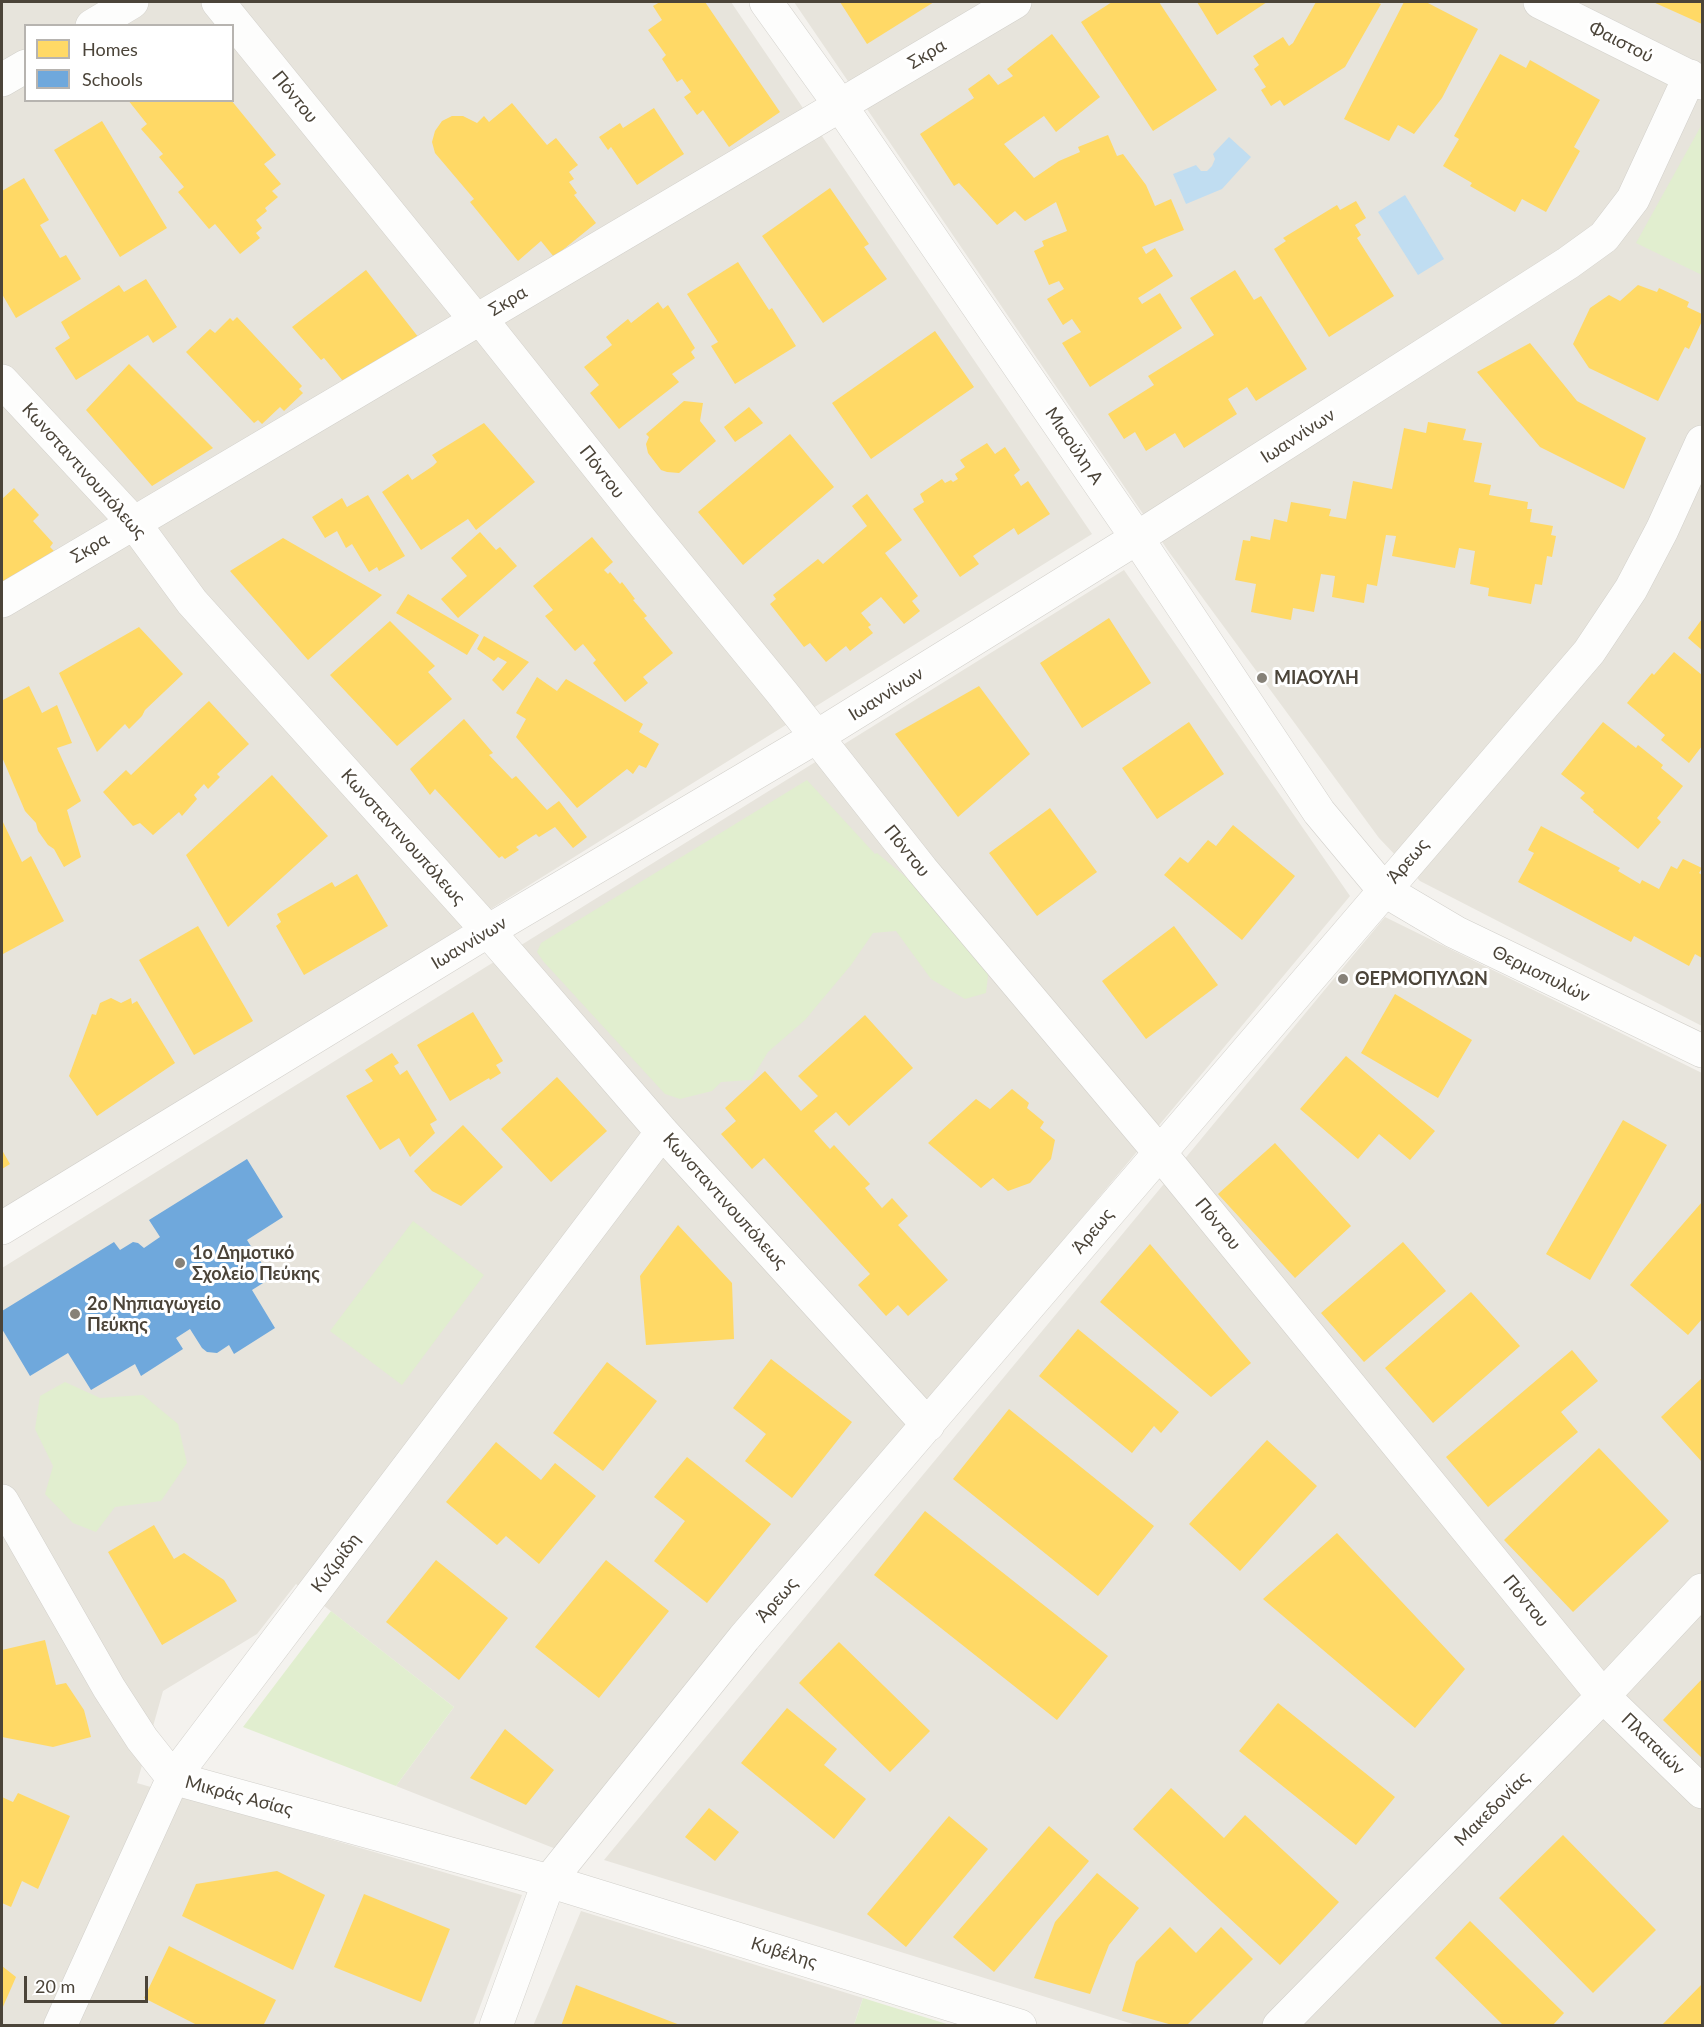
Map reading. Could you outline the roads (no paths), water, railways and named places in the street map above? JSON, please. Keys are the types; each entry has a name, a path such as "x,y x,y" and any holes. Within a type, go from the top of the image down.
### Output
{"street":[{"path":"95,24 132,2"},
{"name":"Πόντου","path":"218,2 470,313 480,318 922,870 1160,1154 1604,1696"},
{"name":"Μιαούλη Α","path":"766,2 840,105 1137,538 1319,812 1384,890"},
{"name":"Σκρα","path":"2,601 1015,2"},
{"name":"Φαιστού","path":"1557,5 1696,80"},
{"path":"2,80 24,67"},
{"name":"Ιωαννίνων","path":"2,1228 488,931 816,737 1137,538 1558,270 1604,237 1633,199 1696,80"},
{"name":"Κωνσταντινουπόλεως","path":"2,381 134,523 192,602 488,931 662,1132 928,1425"},
{"name":"Άρεως","path":"496,2025 549,1881 744,1638 1589,652 1631,589 1662,530 1702,442"},
{"name":"Θερμοπυλών","path":"1384,890 1455,932 1702,1052"},
{"name":"Κυζιρίδη","path":"60,2025 173,1778 662,1132"},
{"name":"Μικράς Ασίας","path":"2,1501 109,1688 142,1739 173,1778 549,1881"},
{"name":"Μακεδονίας","path":"1280,2025 1604,1696 1702,1590"},
{"name":"Πλαταιών","path":"1604,1696 1702,1792"},
{"name":"Κυβέλης","path":"549,1881 1020,2025"}],"water":[{"path":"1229,137 1251,157 1222,189 1186,204 1173,174 1196,165 1201,171 1207,171 1215,159 1213,154"},
{"path":"1405,195 1444,259 1418,275 1378,212"}],"place":[{"name":"ΜΙΑΟΥΛΗ","path":"1262,678"},
{"name":"ΘΕΡΜΟΠΥΛΩΝ","path":"1343,979"},
{"name":"1ο Δημοτικό Σχολείο Πεύκης","path":"180,1263"},
{"name":"2ο Νηπιαγωγείο Πεύκης","path":"75,1314"}]}
